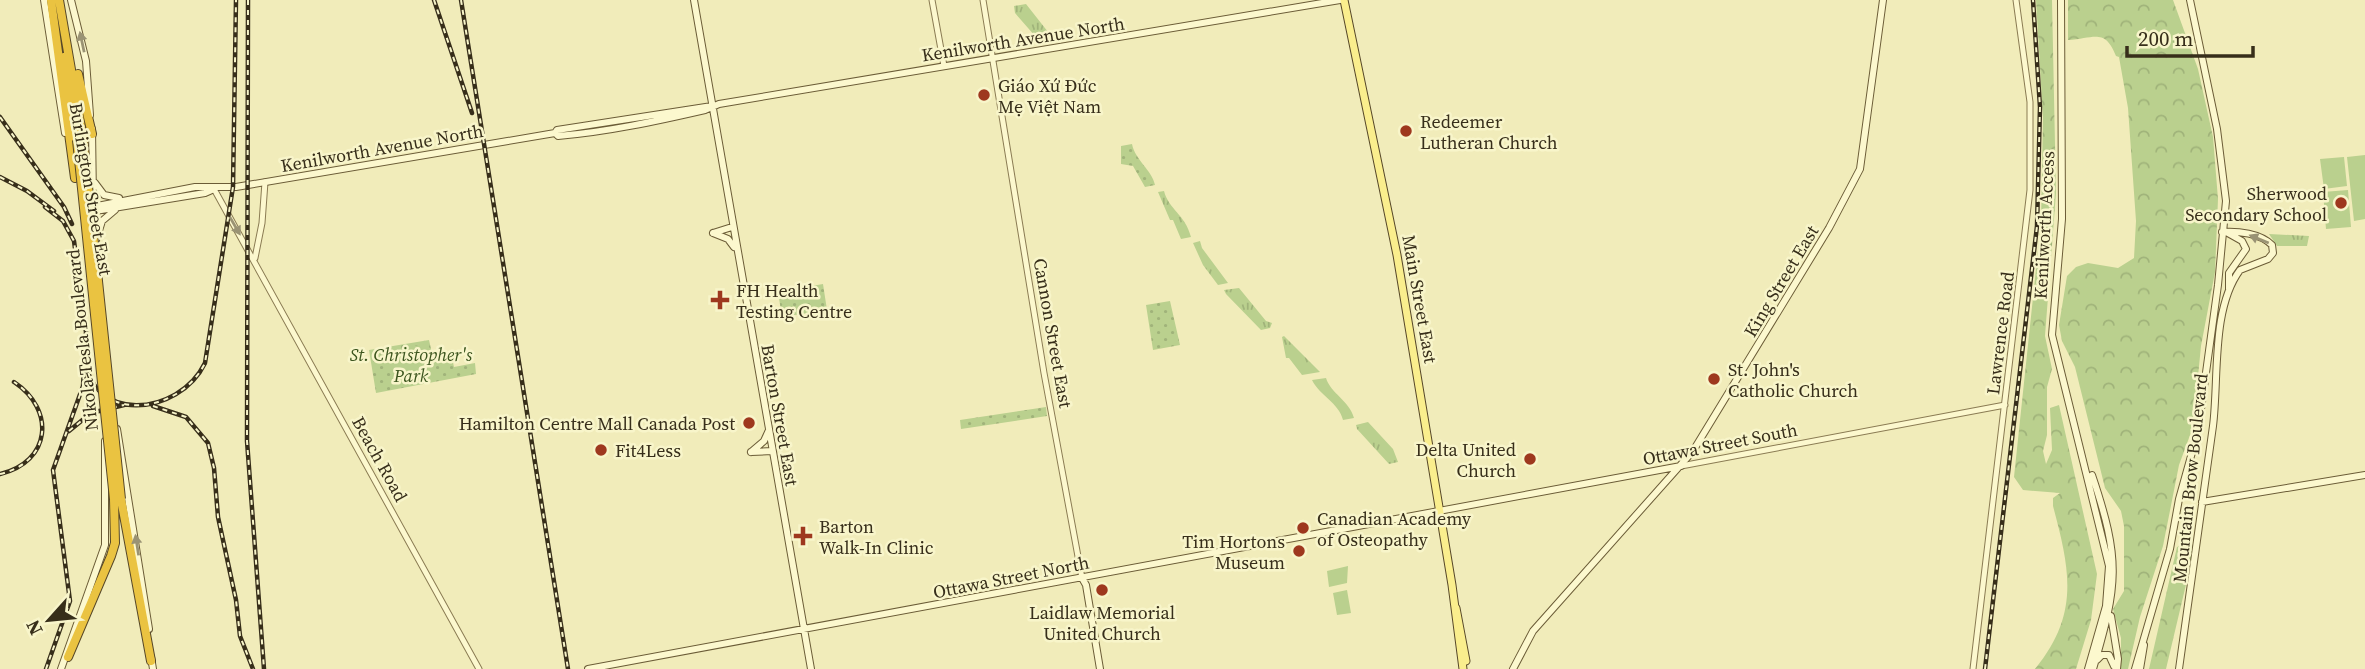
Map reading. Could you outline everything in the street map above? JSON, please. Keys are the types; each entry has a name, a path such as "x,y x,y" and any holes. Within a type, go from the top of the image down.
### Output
{"highway":[{"path":"51,0 62,28 92,134"},
{"path":"60,0 75,178"},
{"name":"Nikola Tesla Boulevard","path":"62,28 80,139 118,499 152,665"},
{"name":"Nikola Tesla Boulevard","path":"68,657 111,556 115,543 118,499"}],"main road":[{"name":"Burlington Street East","path":"44,0 93,270 103,403 107,533 102,559 61,669"},
{"name":"Burlington Street East","path":"71,0 86,61 92,134 95,242 111,405 138,551 152,665"},
{"name":"Barton Street East","path":"694,0 811,669"},
{"name":"Kenilworth Avenue North","path":"84,212 128,199 195,187 214,189 265,182 555,133 558,136 573,135 705,110 712,106 1342,0"},
{"name":"Main Street East","path":"1342,0 1397,255 1465,669"},
{"name":"King Street East","path":"1513,669 1534,631 1681,466 1729,395 1857,175 1883,0"},
{"name":"Kenilworth Access","path":"2061,0 2062,219 2052,322 2056,359 2111,541 2115,564 2112,603 2094,665"},
{"path":"2138,669 2198,431 2224,232 2226,181 2190,0"},
{"path":"92,177 104,195 128,199"},
{"name":"Kenilworth Avenue North","path":"93,209 205,194 214,189"},
{"path":"95,242 103,219 123,207"},
{"path":"732,227 713,233 728,239 736,249"},
{"path":"2224,232 2232,230 2266,240 2273,250 2268,258 2240,270 2229,290"},
{"path":"2221,250 2233,238 2224,232"},
{"name":"Mountain Brow Boulevard","path":"2179,669 2196,566 2213,424 2217,356 2229,290 2229,273 2246,249 2242,240 2233,238"},
{"path":"769,430 764,441 751,452 772,451"},
{"name":"Kenilworth Access","path":"2081,448 2109,566 2106,606 2088,669"},
{"name":"Ottawa Street South","path":"1440,511 1681,466"},
{"path":"2202,502 2365,475"},
{"name":"Ottawa Street North","path":"588,669 1440,511"},
{"name":"Cannon Street East","path":"1082,578 1086,585 1100,669"},
{"path":"2112,603 2115,669"},
{"path":"2094,665 2102,655 2109,655 2114,660 2115,669"},
{"name":"Nikola Tesla Boulevard","path":"61,669 68,657"}],"street":[{"path":"932,0 944,66"},
{"name":"Cannon Street East","path":"982,0 1082,578"},
{"name":"Lawrence Road","path":"1973,669 2023,267 2032,163 2029,102 2017,0"},
{"path":"256,263 255,247 262,223 265,182"},
{"name":"Beach Road","path":"214,189 479,669"},
{"name":"Ottawa Street South","path":"1681,466 2005,405"}],"green space":[{"path":"2036,0 2052,0 2056,193 2045,336 2052,369 2047,387 2047,435 2043,451 2046,464 2052,450 2050,408 2059,405 2097,574 2091,620 2076,669 2035,669 2049,649 2065,610 2067,571 2053,506 2053,498 2060,493 2023,490 2014,477 2041,222 2043,118"},
{"path":"2068,0 2173,0 2198,69 2213,137 2218,199 2215,272 2201,346 2193,427 2179,465 2163,546 2140,617 2128,669 2121,669 2121,638 2113,609 2124,591 2124,526 2121,511 2105,488 2075,367 2062,341 2059,325 2067,276 2076,267 2088,263 2118,268 2134,258 2136,221 2128,108 2119,57 2108,41 2098,37 2068,40"},
{"path":"1026,4 1053,42 1042,44 1015,13 1014,6"},
{"path":"1132,144 1155,185 1145,187 1133,166 1121,164 1121,146"},
{"path":"2365,155 2365,219 2354,221 2347,157"},
{"path":"2344,157 2347,186 2324,189 2320,159"},
{"path":"2348,190 2351,227 2326,229 2323,192"},
{"path":"1164,191 1191,237 1181,239 1158,192"},
{"path":"2269,234 2309,236 2307,246 2277,246"},
{"path":"1200,241 1202,248 1228,283 1218,285 1203,265 1193,243"},
{"path":"823,284 827,310 782,317 778,292"},
{"path":"1239,288 1266,321 1272,323 1270,328 1261,330 1224,290"},
{"path":"1170,301 1180,345 1153,350 1146,305"},
{"path":"1282,337 1320,372 1302,375 1289,358 1286,358"},
{"name":"St. Christopher's Park","path":"429,340 434,362 452,358 454,367 475,363 476,374 376,393 369,350"},
{"path":"425,344 434,376 432,379 395,387 391,371 403,348"},
{"path":"1326,378 1354,418 1343,420 1312,380"},
{"path":"1046,407 1047,416 961,429 960,420"},
{"path":"1368,422 1393,449 1398,462 1389,464 1357,429 1356,425"},
{"path":"2191,527 2193,555 2166,669 2149,669 2177,547 2182,545"},
{"path":"1348,566 1347,583 1329,587 1327,571"},
{"path":"1347,590 1351,613 1337,615 1333,593"}],"railway":[{"path":"85,353 90,376 101,393 117,402 136,405 156,403 176,394 192,381 205,363 233,187 236,0"},
{"path":"248,0 247,441 264,669"},
{"path":"434,0 472,113"},
{"path":"461,0 568,669"},
{"path":"1985,669 2037,226 2040,107 2033,0"},
{"path":"0,117 64,207 72,224"},
{"path":"0,177 27,191 54,211"},
{"path":"45,207 63,221 74,241 86,332 83,386 53,470 70,601 46,669"},
{"path":"0,474 17,468 30,458 38,447 42,434 37,406 14,382"},
{"path":"69,431 91,413 124,405"},
{"path":"153,406 186,417 208,443 214,468 218,517 236,600 240,636 253,669"}],"place":[{"name":"Giáo Xứ Đức Mẹ Việt Nam","path":"984,95"},
{"name":"Redeemer Lutheran Church","path":"1406,131"},
{"name":"Sherwood Secondary School","path":"2341,203"},
{"name":"FH Health Testing Centre","path":"720,300"},
{"name":"St. John's Catholic Church","path":"1714,379"},
{"name":"Hamilton Centre Mall Canada Post","path":"749,423"},
{"name":"Fit4Less","path":"601,450"},
{"name":"Delta United Church","path":"1530,459"},
{"name":"Canadian Academy of Osteopathy","path":"1303,528"},
{"name":"Barton Walk-In Clinic","path":"803,536"},
{"name":"Tim Hortons Museum","path":"1299,551"},
{"name":"Laidlaw Memorial United Church","path":"1102,590"}]}
